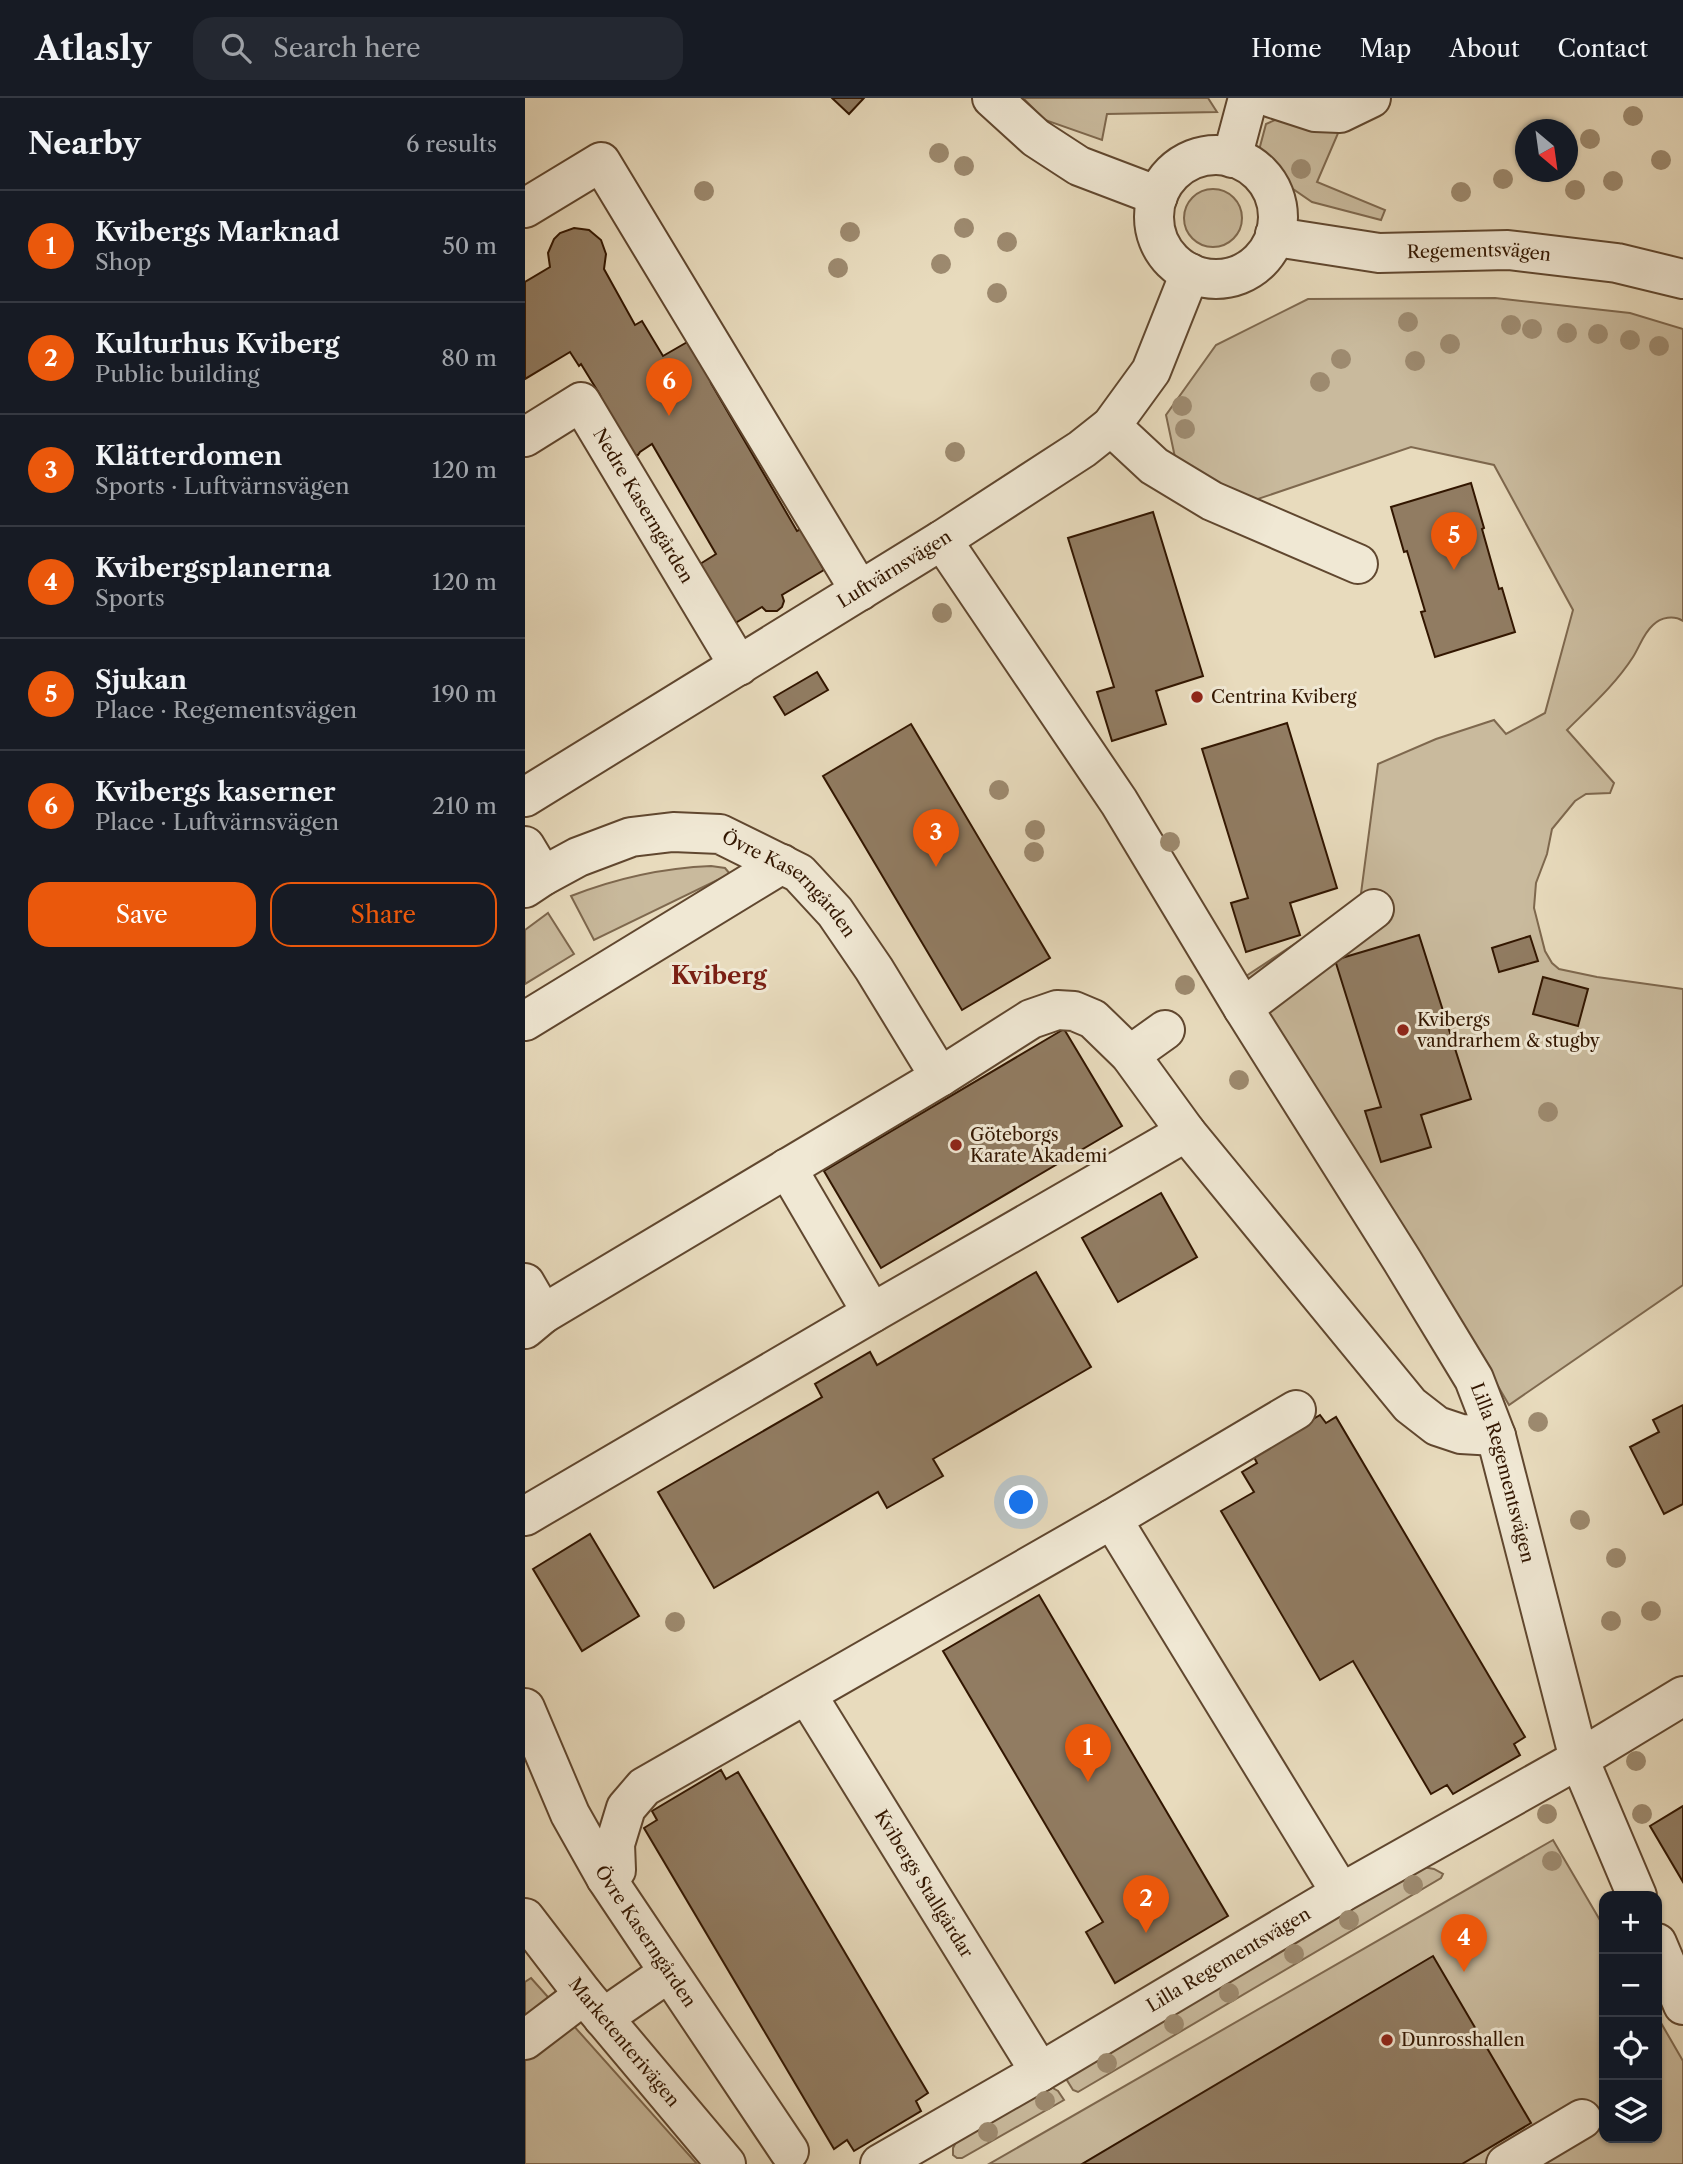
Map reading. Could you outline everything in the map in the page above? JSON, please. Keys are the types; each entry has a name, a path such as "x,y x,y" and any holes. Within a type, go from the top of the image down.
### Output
{"street":[{"path":"992,98 1036,138 1079,166 1158,196"},
{"path":"1233,158 1248,98"},
{"path":"1272,98 1315,112 1340,113 1371,98"},
{"path":"1212,156 1233,158 1254,169 1270,187 1277,210 1275,234 1260,260 1242,273 1212,279 1190,273 1169,258 1159,241 1154,222 1158,196 1168,177 1191,161 1212,156"},
{"path":"525,208 601,162 860,591"},
{"name":"Regementsvägen","path":"1275,234 1289,239 1379,253 1508,250 1617,263 1683,279"},
{"name":"Luftvärnsvägen","path":"525,797 860,591 1082,449 1111,426 1151,370 1190,273"},
{"name":"Nedre Kaserngården","path":"525,437 582,402 739,666"},
{"path":"1111,426 1154,466 1212,501 1358,564"},
{"name":"Lilla Regementsvägen","path":"941,540 1119,802 1473,1379 1496,1436 1579,1759"},
{"name":"Övre Kaserngården","path":"531,870 578,857 631,837 673,832 720,834 782,864 799,873 835,912 874,969 940,1077"},
{"path":"525,1021 782,864"},
{"path":"1243,1008 1374,909"},
{"path":"531,1308 787,1168 1031,1019 1057,1010 1074,1012 1093,1019 1130,1055 1186,1132 1410,1405 1437,1426 1461,1434 1496,1436"},
{"path":"1130,1055 1165,1030"},
{"path":"525,1516 1186,1132"},
{"path":"787,1168 872,1313"},
{"path":"606,1878 616,1870 615,1844 626,1808 644,1787 1112,1519 1296,1410"},
{"path":"1112,1519 1341,1893"},
{"name":"Kvibergs Stallgårdar","path":"807,1695 1039,2073"},
{"name":"Lilla Regementsvägen","path":"880,2164 1683,1696"},
{"name":"Övre Kaserngården","path":"525,1709 570,1814 606,1878 789,2151"},
{"path":"1579,1759 1635,1891"},
{"name":"Marketenterivägen","path":"525,1918 593,2007 726,2164"},
{"path":"1662,1954 1683,2005"},
{"path":"525,2040 668,1973"},
{"path":"1506,2164 1581,2119"}],"shaded area":[{"path":"1023,98 1208,98 1217,112 1107,114 1102,140 1045,120"},
{"path":"1284,116 1339,131 1317,182 1385,210 1381,220 1312,202 1280,180 1258,154 1266,124"},
{"path":"1213,189 1224,191 1237,202 1242,218 1240,229 1229,242 1213,247 1202,245 1189,234 1184,218 1186,207 1197,194"},
{"name":"Kvibergs vandrarhem & stugby","path":"1495,298 1630,313 1683,329 1683,621 1668,618 1653,625 1618,677 1567,730 1614,783 1610,793 1586,794 1575,801 1552,829 1547,854 1536,883 1534,908 1545,951 1559,969 1683,989 1683,1285 1509,1405 1474,1345 1237,982 1360,901 1378,764 1436,739 1494,720 1506,734 1545,713 1573,610 1494,465 1411,447 1249,502 1176,462 1166,415 1216,345 1308,299"},
{"path":"711,866 725,868 730,874 594,940 571,896 640,875"},
{"path":"548,913 574,954 525,984 525,930"},
{"path":"1553,1840 1599,1918 1599,2143 1662,2143 1662,2025 1683,2061 1683,2164 989,2164"},
{"path":"1423,1867 1443,1874 1441,1878 1078,2092 1073,2090 1065,2077"},
{"path":"531,1978 697,2164 525,2164 525,1982"},
{"path":"1051,2087 1058,2091 1064,2100 962,2158 953,2155 956,2142"}],"building":[{"path":"832,98 864,98 849,114"},
{"path":"574,228 589,230 601,240 606,254 604,269 635,325 642,321 663,356 689,341 797,531 801,529 824,570 782,595 784,601 777,611 766,611 762,607 732,625 700,564 716,554 652,444 634,455 597,396 600,395 581,364 579,366 570,352 525,379 525,282 550,267 548,253 554,239 560,233"},
{"path":"1471,483 1499,589 1502,588 1515,632 1435,657 1421,612 1425,611 1391,507"},
{"path":"1153,512 1203,676 1156,691 1166,724 1112,741 1097,692 1114,687 1068,538"},
{"path":"817,672 828,690 785,715 774,697"},
{"path":"1287,723 1337,888 1290,903 1300,935 1246,952 1231,903 1248,898 1202,749"},
{"path":"911,724 1050,958 962,1010 823,776"},
{"name":"Kvibergs vandrarhem & stugby","path":"1419,935 1471,1099 1421,1115 1431,1147 1381,1162 1365,1111 1381,1107 1335,960"},
{"path":"1530,936 1538,961 1499,972 1492,948"},
{"path":"1543,977 1588,989 1578,1026 1533,1014"},
{"path":"1064,1029 1122,1126 881,1268 824,1171"},
{"path":"1161,1193 1197,1257 1118,1302 1082,1238"},
{"path":"1036,1272 1091,1367 933,1459 943,1476 887,1508 878,1492 714,1588 658,1492 822,1397 815,1384 870,1352 877,1365"},
{"path":"1683,1405 1683,1504 1664,1514 1630,1447 1659,1432 1653,1420"},
{"path":"1320,1415 1326,1423 1336,1417 1525,1737 1514,1744 1520,1755 1453,1794 1447,1785 1431,1794 1353,1661 1320,1680 1221,1511 1254,1492 1242,1472 1257,1463 1253,1455"},
{"path":"590,1534 639,1616 582,1651 533,1569"},
{"path":"1039,1595 1228,1916 1115,1983 1086,1932 1103,1922 943,1651"},
{"path":"721,1770 726,1779 738,1772 928,2093 916,2101 921,2111 854,2151 847,2140 834,2149 644,1828 657,1820 652,1811"},
{"path":"1683,1806 1683,1882 1650,1826"},
{"name":"Dunrosshallen","path":"1433,1956 1531,2123 1462,2164 1082,2164"}],"place":[{"name":"Kvibergs kaserner","path":"669,416"},
{"name":"Sjukan","path":"1454,570"},
{"name":"Centrina Kviberg","path":"1197,697"},
{"name":"Klätterdomen","path":"936,867"},
{"name":"Kvibergs vandrarhem & stugby","path":"1403,1030"},
{"name":"Göteborgs Karate Akademi","path":"956,1145"},
{"name":"Kvibergs Marknad","path":"1088,1782"},
{"name":"Kulturhus Kviberg","path":"1146,1933"},
{"name":"Kvibergsplanerna","path":"1464,1972"},
{"name":"Dunrosshallen","path":"1387,2040"}],"district":[{"name":"Kviberg","path":"719,975"}]}
